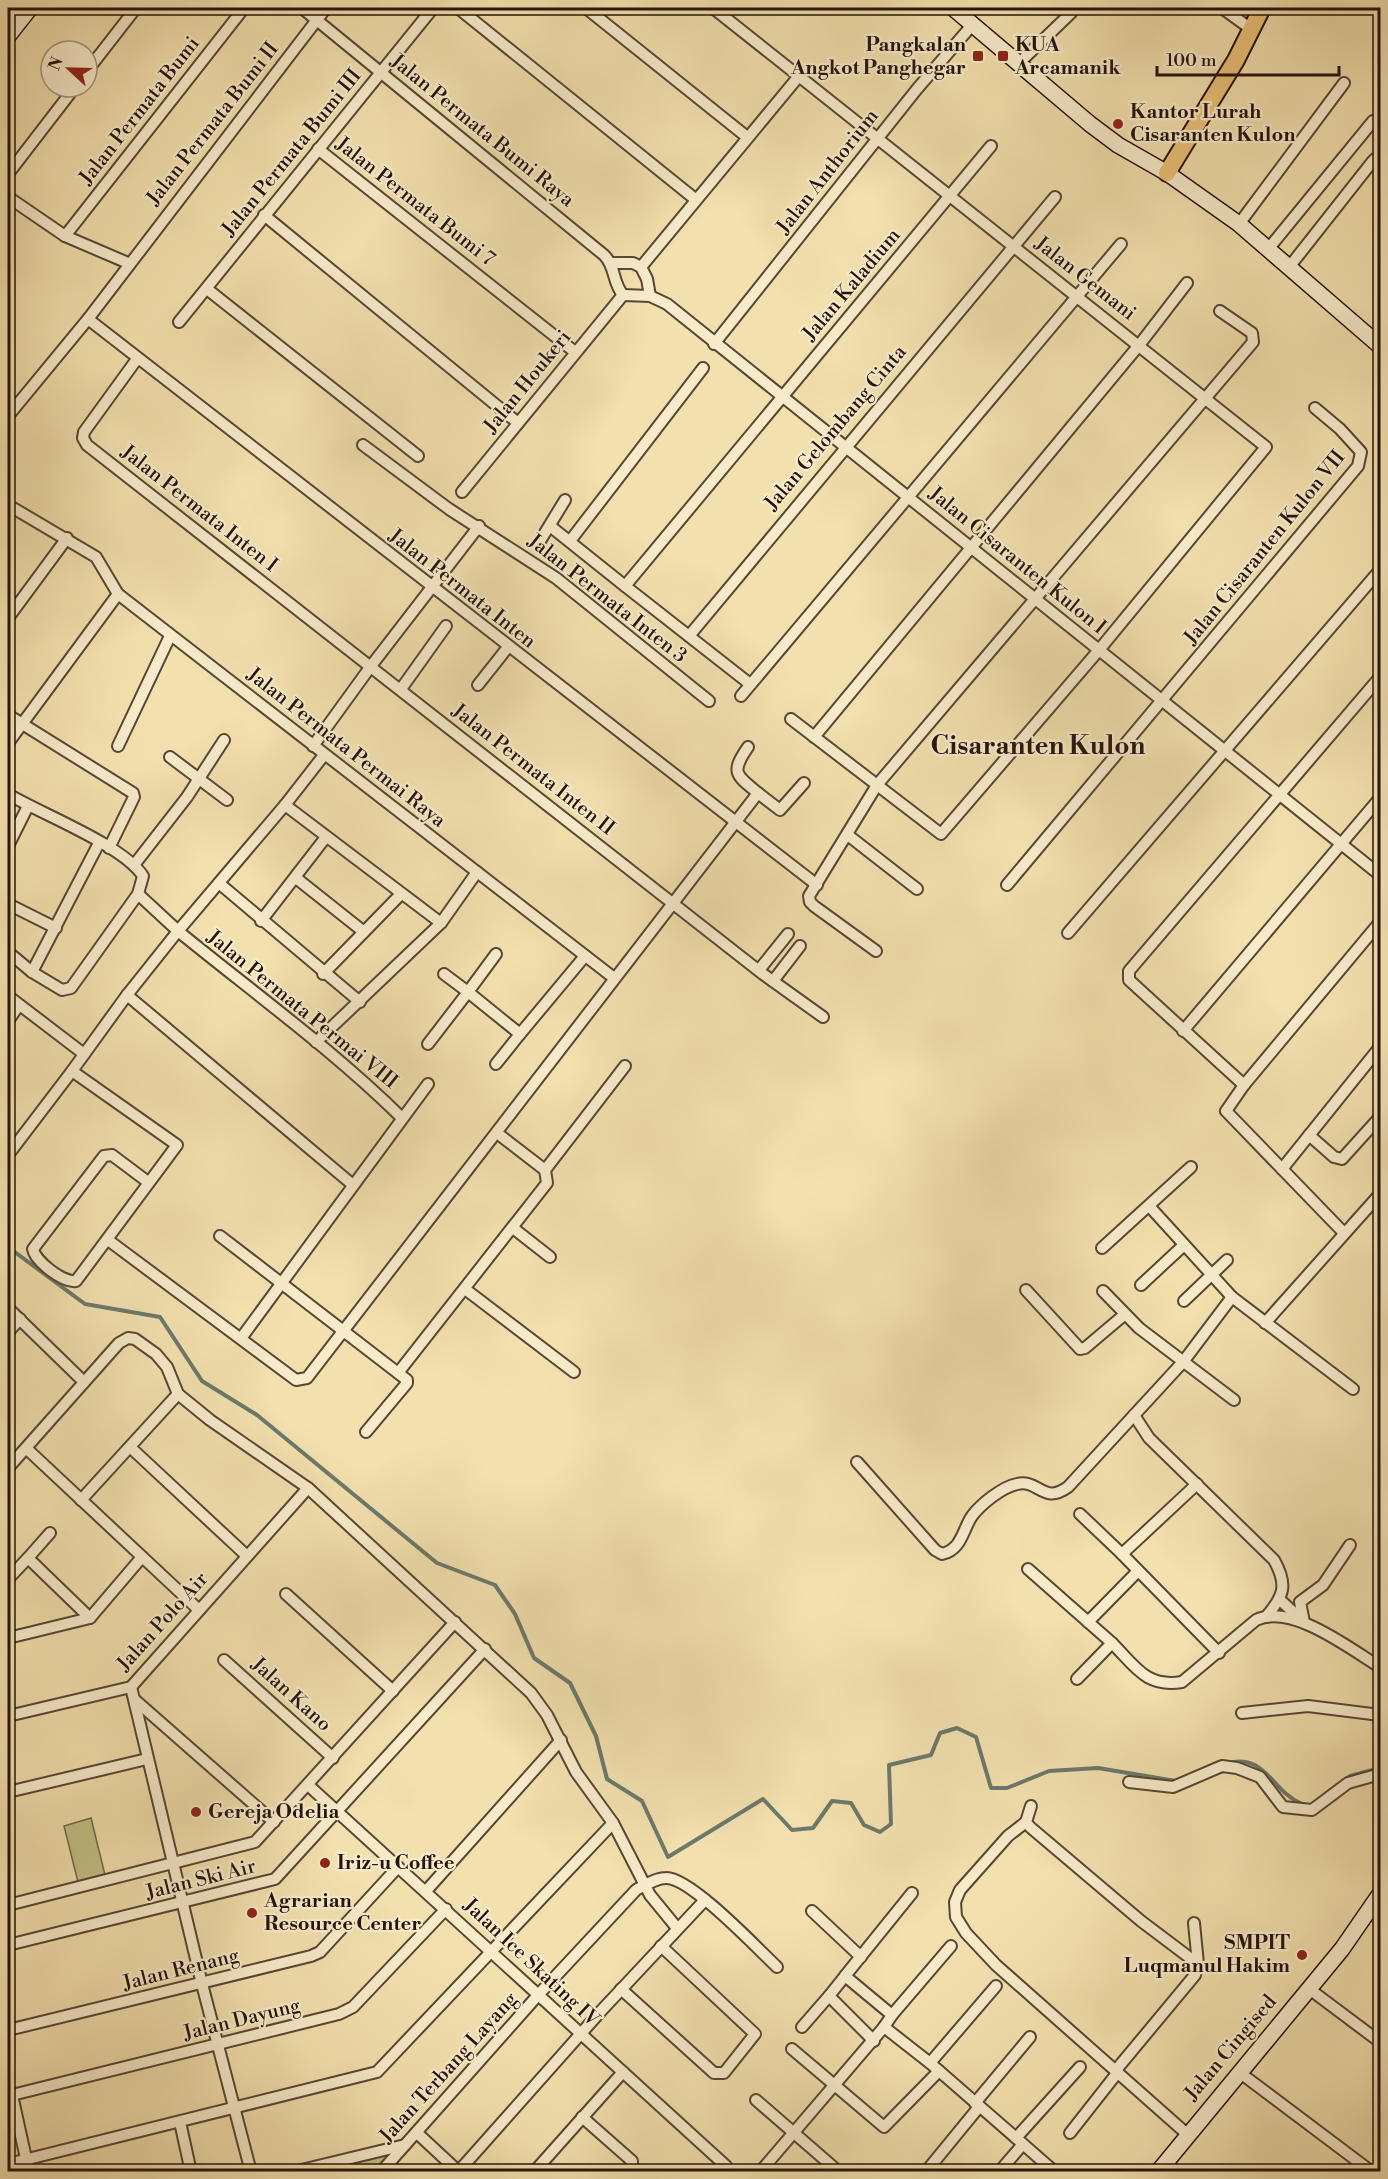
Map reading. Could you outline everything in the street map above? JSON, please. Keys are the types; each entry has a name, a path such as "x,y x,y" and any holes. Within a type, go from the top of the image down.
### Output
{"main road":[{"path":"8,36 30,8"},
{"path":"953,8 1090,124 1118,145 1167,173 1239,224 1380,346"},
{"path":"1167,173 1236,60 1262,8"},
{"name":"Jalan Cingised","path":"1167,2168 1187,2134 1342,1949 1380,1894"}],"street":[{"path":"99,56 136,8"},
{"name":"Jalan Permata Bumi","path":"64,236 244,8"},
{"name":"Jalan Permata Bumi Raya","path":"302,8 612,263"},
{"name":"Jalan Permata Bumi II","path":"8,416 87,319 326,8"},
{"name":"Jalan Permata Bumi III","path":"179,322 433,8"},
{"path":"458,8 695,199"},
{"path":"586,8 747,137"},
{"name":"Jalan Gemani","path":"713,8 1140,344 1205,399 1263,442 1266,450 1099,650"},
{"path":"1222,8 1251,29"},
{"path":"1019,63 1071,13"},
{"name":"Jalan Anthorium","path":"714,344 973,24"},
{"path":"641,267 799,76"},
{"path":"1239,224 1344,83"},
{"path":"8,174 66,99"},
{"path":"1269,248 1373,121"},
{"name":"Jalan Kaladium","path":"626,586 991,146"},
{"name":"Jalan Permata Bumi 7","path":"318,149 575,352"},
{"path":"1290,266 1372,162 1380,159"},
{"path":"8,197 64,236 128,263"},
{"name":"Jalan Gelombang Cinta","path":"689,636 1012,244 1055,197"},
{"path":"264,215 518,423"},
{"path":"741,696 910,498 1121,244"},
{"path":"623,295 615,282 612,263 633,263 641,267 647,279 650,296"},
{"path":"814,737 1140,344 1187,283"},
{"path":"207,289 418,456"},
{"name":"Jalan Cisaranten Kulon I","path":"623,295 650,296 667,304 714,344 972,545 1380,875"},
{"name":"Jalan Houkeri","path":"462,492 623,295"},
{"path":"876,951 810,902 809,896 849,836 877,785 1253,342 1252,333 1220,311"},
{"name":"Jalan Permata Inten","path":"87,319 734,823 817,885"},
{"name":"Jalan Permata Inten I","path":"137,359 84,432 82,438 87,445 371,666"},
{"path":"570,541 703,368"},
{"name":"Jalan Cisaranten Kulon VII","path":"1162,700 1358,466 1360,452 1340,429 1315,408"},
{"name":"Jalan Permata Inten 3","path":"363,445 449,509 479,526 556,578 709,701"},
{"path":"540,542 566,500"},
{"name":"Jalan Permata Permai Raya","path":"8,505 96,557 118,594 614,978"},
{"path":"313,746 371,666 479,526"},
{"path":"550,526 750,684"},
{"path":"8,618 67,538"},
{"path":"1068,933 1380,570"},
{"path":"8,743 20,723 118,594"},
{"path":"8,597 18,603"},
{"path":"401,689 446,626"},
{"path":"118,746 170,636"},
{"path":"478,685 508,647"},
{"path":"790,719 938,834 941,834 1099,650"},
{"name":"Jalan Permata Inten II","path":"371,666 773,981 824,1017"},
{"path":"1244,1085 1129,980 1129,971 1279,792 1380,677"},
{"path":"1007,885 1162,700"},
{"path":"8,715 133,793 134,797 109,848"},
{"path":"134,865 199,780 225,740"},
{"path":"748,747 738,762 736,771 738,776 780,810 804,783"},
{"path":"8,1155 127,995 285,805 324,754"},
{"path":"170,757 228,800"},
{"path":"108,1240 242,1337 296,1380 307,1378 758,793"},
{"path":"8,794 109,848 134,865 143,876 138,894 70,988 62,990 32,972 8,952"},
{"path":"1183,1031 1380,798"},
{"path":"285,805 441,923"},
{"path":"8,846 28,806"},
{"path":"849,836 917,889"},
{"path":"261,921 326,837"},
{"path":"32,972 99,843"},
{"path":"316,1042 441,923 477,872"},
{"path":"296,878 364,932"},
{"path":"220,884 323,974 360,1002"},
{"name":"Jalan Permata Permai VIII","path":"138,894 178,932 353,1070 402,1118"},
{"path":"323,974 401,894"},
{"path":"8,904 56,928"},
{"path":"1344,1233 1227,1114 1227,1107 1380,921"},
{"path":"759,970 788,934"},
{"path":"773,981 800,946"},
{"path":"428,1044 496,954"},
{"path":"496,1065 585,956"},
{"path":"444,974 520,1034"},
{"path":"127,995 353,1185"},
{"path":"8,996 84,1054"},
{"path":"8,1021 20,1005"},
{"path":"1282,1169 1380,1047"},
{"path":"545,1170 625,1066"},
{"path":"72,1071 177,1145 76,1281 66,1280 34,1256 33,1249 104,1156 112,1155 148,1182"},
{"path":"242,1337 279,1283 428,1084"},
{"path":"1310,1135 1334,1157 1342,1159 1380,1117"},
{"path":"398,1373 547,1183 545,1170 497,1133"},
{"path":"1102,1248 1150,1207 1191,1167"},
{"path":"1265,1323 1380,1194"},
{"path":"1150,1207 1232,1297 1353,1389"},
{"path":"513,1228 550,1257"},
{"path":"220,1236 407,1380 407,1383 366,1432"},
{"path":"1141,1285 1184,1245"},
{"path":"1184,1301 1227,1260"},
{"path":"465,1289 574,1372"},
{"path":"1026,1290 1080,1349 1085,1348 1124,1315"},
{"path":"1103,1291 1124,1315 1234,1400"},
{"path":"857,1462 935,1550 942,1554 951,1552 957,1546 978,1508 1016,1484 1026,1484 1051,1495 1059,1494 1183,1362 1232,1297"},
{"path":"8,1308 84,1382"},
{"path":"8,1332 20,1319"},
{"path":"8,1468 119,1343 128,1338 135,1339 156,1354 167,1368 178,1394 219,1426 308,1488 531,1693 561,1740 576,1772 613,1823 658,1907 677,1928"},
{"path":"81,1500 178,1394"},
{"path":"1134,1415 1149,1438 1274,1560 1281,1573 1281,1600 1266,1617"},
{"path":"130,1447 247,1556"},
{"path":"27,1449 199,1610"},
{"path":"1122,1554 1197,1484"},
{"name":"Jalan Polo Air","path":"8,1716 131,1687 308,1488"},
{"path":"1080,1514 1219,1653"},
{"path":"8,1579 50,1533"},
{"path":"1303,1621 1300,1602 1323,1585 1350,1545"},
{"path":"8,1638 90,1618 142,1557"},
{"path":"28,1558 90,1618"},
{"path":"1028,1569 1112,1643 1149,1680 1166,1684 1182,1682 1256,1620 1266,1617 1303,1621"},
{"path":"1088,1622 1138,1571"},
{"path":"286,1594 393,1691"},
{"path":"1281,1600 1303,1621 1380,1667"},
{"name":"Jalan Ski Air","path":"8,1905 255,1842 455,1622"},
{"path":"1077,1679 1112,1643"},
{"name":"Jalan Ski Air","path":"8,1945 275,1879 485,1649"},
{"name":"Jalan Kano","path":"224,1660 333,1758"},
{"path":"131,1687 202,1984 251,2172"},
{"path":"135,1700 274,1822"},
{"path":"1242,1713 1308,1706 1380,1715"},
{"path":"426,1891 561,1740"},
{"path":"8,1792 147,1759"},
{"path":"1129,1782 1173,1787 1222,1766 1237,1767 1260,1777 1283,1807 1312,1810 1348,1783 1380,1774"},
{"name":"Jalan Ice Skating IV","path":"308,1785 493,1951 727,2170"},
{"path":"1031,1806 1026,1822 1008,1836 960,1890 955,1902 956,1917 966,1933 996,1965 1187,2134"},
{"path":"1026,1822 1141,1921 1198,1965"},
{"path":"8,2164 377,2072 613,1823"},
{"name":"Jalan Renang","path":"8,2030 202,1984 320,1952 398,1867"},
{"path":"645,1885 665,1877 674,1878 690,1886 777,1967"},
{"name":"Jalan Terbang Layang","path":"381,2172 539,1994 636,1890 645,1885"},
{"path":"802,2027 912,1893"},
{"path":"417,2133 459,2171 581,2033 705,1900"},
{"name":"Jalan Dayung","path":"10,2095 339,2014 353,2007 446,1909"},
{"path":"812,1911 861,1957"},
{"path":"1070,2133 1195,1975 1198,1965 1194,1923"},
{"path":"621,1989 714,2073 724,2073 755,2034 662,1946"},
{"path":"760,2172 874,2041 892,2015 951,1946"},
{"path":"845,1976 892,2015"},
{"path":"930,2063 996,1986"},
{"path":"1308,1988 1380,2042"},
{"path":"828,1996 874,2041"},
{"path":"884,2027 930,2063 1055,2172"},
{"path":"929,2168 1030,2037"},
{"path":"792,2049 886,2127 939,2071"},
{"path":"999,2172 1020,2141 1080,2067"},
{"path":"550,2172 537,2168 623,2072"},
{"path":"1239,2072 1372,2172"},
{"path":"10,2095 29,2172"},
{"path":"756,2100 795,2131 839,2172"},
{"path":"582,2117 632,2161 632,2172"},
{"path":"180,2122 191,2172"},
{"path":"293,2172 326,2168 405,2145"}],"shaded area":[{"path":"91,1818 105,1875 78,1882 64,1826"},
{"path":"392,2153 375,2171 335,2171 334,2167"}],"waterway":[{"path":"8,1247 85,1304 160,1317 202,1381 257,1415 437,1563 495,1585 515,1614 534,1658 570,1683 596,1736 607,1779 642,1801 668,1857 763,1799 792,1830 813,1828 832,1801 851,1803 864,1825 880,1832 891,1824 889,1765 931,1755 940,1733 957,1728 976,1737 991,1788 1007,1788 1049,1771 1098,1768 1176,1781"},
{"path":"1228,1763 1241,1761 1260,1768 1283,1791 1302,1804"},
{"path":"1345,1780 1350,1776 1380,1768"}],"place":[{"name":"Pangkalan Angkot Panghegar","path":"978,56"},
{"name":"KUA Arcamanik","path":"1003,56"},
{"name":"Kantor Lurah Cisaranten Kulon","path":"1118,124"},
{"name":"Gereja Odelia","path":"196,1812"},
{"name":"Iriz-u Coffee","path":"325,1863"},
{"name":"Agrarian Resource Center","path":"252,1913"},
{"name":"SMPIT Luqmanul Hakim","path":"1302,1955"}],"district":[{"name":"Cisaranten Kulon","path":"1038,746"}]}
